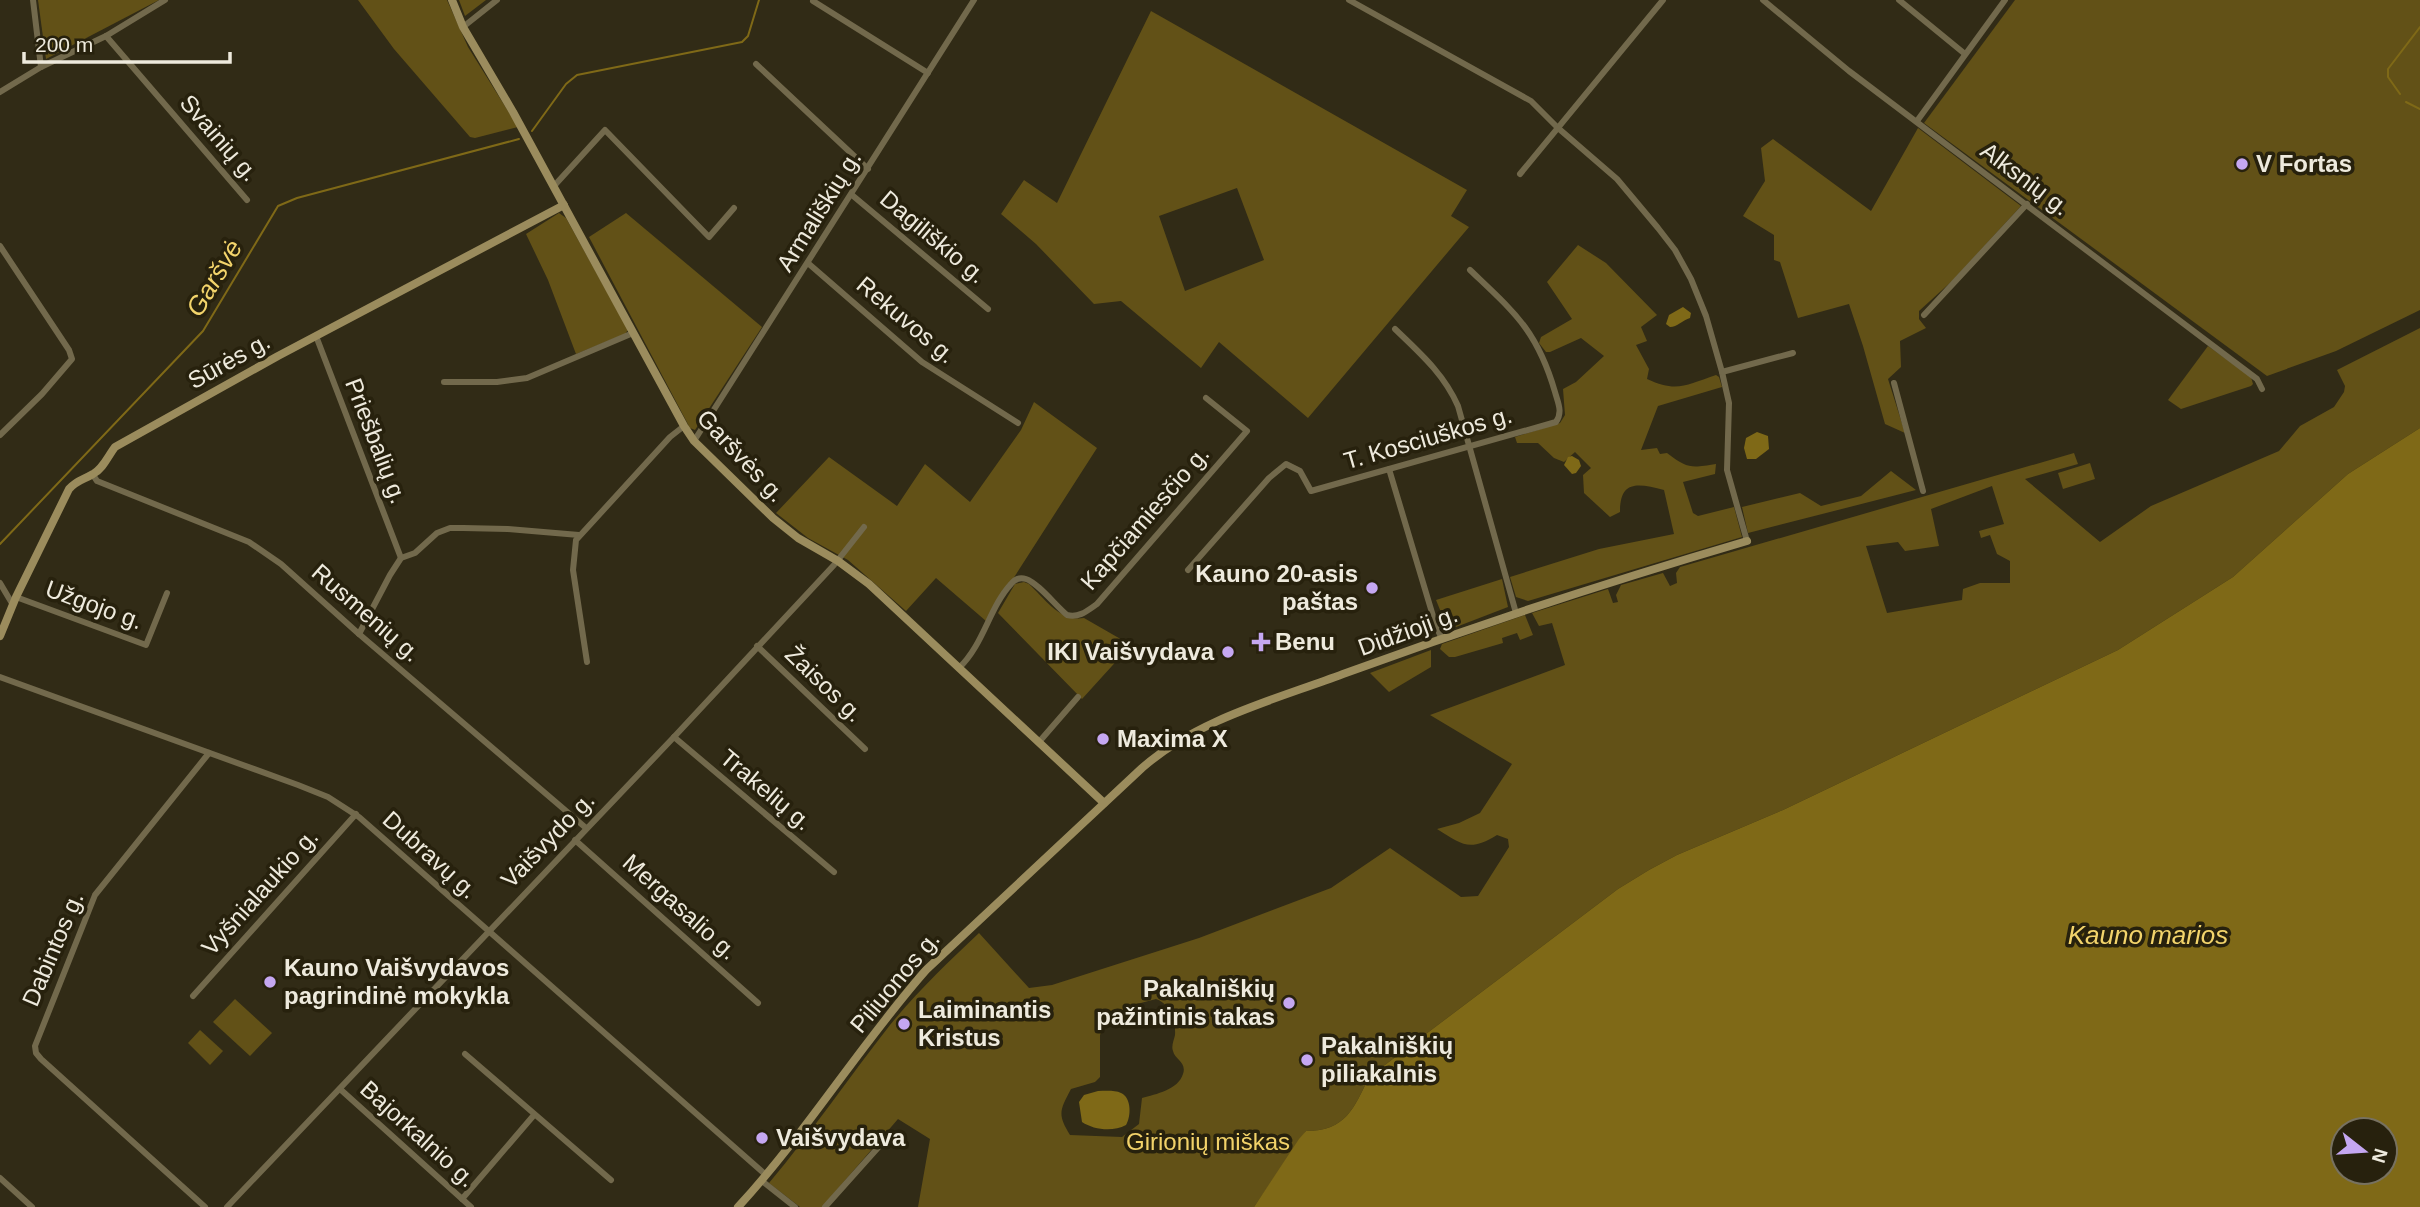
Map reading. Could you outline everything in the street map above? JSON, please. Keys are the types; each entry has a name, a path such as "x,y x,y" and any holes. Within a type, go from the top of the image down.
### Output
{"main road":[{"name":"Garšvės g.","path":"452,0 463,27 565,205 694,441 772,518 869,584 1104,803"},
{"name":"Sūrės g.","path":"0,636 14,601 69,489 76,481 93,475 115,447 316,336 565,205"},
{"name":"Didžioji g.","path":"1104,803 1169,747 1253,707 1516,613 1640,572 1747,541"},
{"name":"Piliuonos g.","path":"738,1207 764,1178 926,970 1104,803"}],"street":[{"path":"33,0 41,67"},
{"path":"0,92 41,67 106,36 165,0"},
{"path":"463,27 496,0"},
{"name":"Armališkių g.","path":"694,441 809,264 974,0"},
{"path":"1349,0 1531,101 1617,179 1675,250 1701,304 1722,372 1729,403 1727,470 1747,541"},
{"path":"1520,174 1663,0"},
{"name":"Alksnių g.","path":"1763,0 1849,71 2258,379 2262,389"},
{"path":"1899,0 1965,54"},
{"path":"1917,121 2005,0"},
{"path":"813,1 928,73"},
{"name":"Svainių g.","path":"106,36 247,200"},
{"path":"756,64 868,169"},
{"path":"554,186 605,130 709,237 734,208"},
{"name":"Dagiliškio g.","path":"852,195 988,309"},
{"path":"1924,315 2027,204"},
{"path":"0,246 69,350 72,359 42,394 0,435"},
{"name":"Rekuvos g.","path":"809,264 922,362 1018,423"},
{"name":"T. Kosciuškos g.","path":"1188,570 1269,478 1286,464 1300,471 1311,491 1556,422 1560,409 1532,334 1518,316 1469,271"},
{"path":"1395,329 1430,362 1444,380 1458,406 1516,613"},
{"path":"444,382 497,382 527,378 633,333"},
{"name":"Priešbalių g.","path":"316,336 401,558"},
{"path":"1722,372 1793,353"},
{"path":"1894,383 1923,491"},
{"name":"Kapčiamiesčio g.","path":"959,668 969,658 1005,593 1018,579 1023,578 1034,583 1067,615 1074,617 1097,604 1247,431 1206,398"},
{"path":"587,662 573,570 573,548 579,535 670,437 684,426"},
{"path":"1389,469 1442,639"},
{"name":"Rusmenių g.","path":"93,475 97,481 249,541 281,564 586,828"},
{"name":"Vaišvydo g.","path":"228,1207 674,737 838,561 864,527"},
{"path":"359,634 401,558 415,553 437,533 450,528 508,529 579,535"},
{"path":"0,583 14,601"},
{"name":"Užgojo g.","path":"14,601 146,645 167,593"},
{"name":"Žaisos g.","path":"757,646 865,749"},
{"name":"Dubravų g.","path":"0,677 328,797 356,814 795,1207"},
{"path":"1039,742 1078,697"},
{"name":"Trakelių g.","path":"674,737 834,872"},
{"name":"Dabintos g.","path":"200,1206 41,1059 36,1053 36,1046 95,895 209,753"},
{"name":"Vyšnialaukio g.","path":"194,996 356,814"},
{"name":"Mergasalio g.","path":"575,840 758,1003"},
{"path":"465,1054 611,1180"},
{"name":"Bajorkalnio g.","path":"340,1089 471,1207"},
{"path":"462,1199 534,1115"},
{"path":"825,1207 884,1141"},
{"path":"0,1178 32,1207"}],"green space":[{"path":"38,0 159,0 46,59"},
{"path":"358,0 447,0 468,47 518,127 470,137 394,49"},
{"path":"459,0 486,0 465,16"},
{"name":"V Fortas","path":"2015,0 2420,0 2420,310 2336,351 2267,376 1924,123"},
{"path":"1151,11 1467,190 1451,216 1469,227 1308,418 1219,342 1201,368 1121,301 1094,304 1036,244 1001,214 1024,180 1057,203","holes":["1237,188 1264,260 1185,291 1159,216"]},
{"path":"1918,128 2021,206 1952,281 1919,311 1919,319 1926,328 1900,341 1901,367 1888,379 1905,433 1885,424 1849,304 1798,318 1780,262 1774,260 1774,235 1743,216 1765,181 1761,148 1773,139 1871,211"},
{"path":"559,213 566,218 628,330 625,334 576,354 548,280 526,234"},
{"path":"626,213 762,327 695,430 690,428 589,237"},
{"path":"1578,245 1606,263 1657,315 1641,327 1647,341 1636,345 1649,369 1647,379 1674,387 1716,375 1719,377 1722,387 1658,406 1641,450 1657,448 1660,454 1667,453 1690,466 1716,464 1715,474 1683,482 1693,513 1698,516 1734,507 1742,537 1528,601 1516,597 1510,577 1599,549 1674,534 1664,490 1647,486 1627,489 1623,494 1620,512 1610,517 1584,493 1583,475 1591,468 1575,452 1564,462 1554,458 1538,443 1517,443 1515,437 1560,423 1565,415 1563,389 1576,382 1604,356 1581,338 1550,352 1546,352 1539,343 1541,337 1572,319 1547,282"},
{"name":"Girionių miškas","path":"2420,328 2420,428 2348,474 2233,577 2118,650 1783,810 1677,855 1618,889 1369,1077 1353,1108 1340,1122 1320,1130 1306,1131 1254,1207 918,1207 930,1139 898,1119 822,1207 800,1207 769,1183 890,1025 979,933 1029,988 1052,985 1199,938 1331,888 1390,848 1461,897 1478,896 1509,847 1508,839 1497,835 1473,845 1453,839 1437,829 1480,813 1512,764 1430,715 1565,665 1552,623 1539,626 1532,613 1608,589 1613,603 1618,602 1616,595 1621,585 1663,573 1670,586 1677,583 1676,573 1680,567 2074,453 2078,464 2025,479 2100,542 2151,506 2279,451 2300,426 2334,407 2345,386 2337,370","holes":["1992,486 2004,524 1979,531 1981,538 1990,535 1997,554 2010,561 2010,583 1980,583 1963,589 1962,600 1887,613 1866,546 1898,542 1905,551 1939,546 1931,509","1156,999 1165,1005 1173,1019 1175,1035 1172,1049 1184,1070 1180,1079 1166,1090 1142,1098 1139,1124 1122,1137 1070,1135 1063,1122 1062,1107 1071,1089 1095,1082 1100,1077 1100,1035 1103,1027 1119,1020 1137,1004"]},
{"path":"2208,346 2251,377 2253,384 2181,409 2168,400"},
{"path":"1034,402 1097,448 986,621 936,578 906,611 848,560 808,538 776,513 829,457 897,506 925,464 970,502 1021,430"},
{"path":"2090,463 2095,479 2063,489 2058,473"},
{"path":"1891,471 1916,490 1748,533 1742,507 1800,493 1821,506 1861,496"},
{"path":"1502,579 1508,607 1456,627 1445,622 1436,600"},
{"path":"1024,582 1060,613 1084,618 1131,645 1082,699 998,613 1015,584"},
{"path":"1525,615 1533,635 1520,640 1517,633 1502,638 1503,643 1455,657 1449,657 1440,649 1442,644"},
{"path":"1431,650 1431,667 1389,692 1370,673"},
{"path":"235,999 272,1033 250,1056 213,1022"},
{"path":"200,1030 223,1051 210,1065 188,1043"}],"water":[{"path":"1683,307 1691,313 1690,318 1673,327 1666,324 1669,315"},
{"name":"Kauno marios","path":"2420,428 2420,1207 1254,1207 1306,1131 1320,1130 1340,1122 1353,1108 1369,1077 1618,889 1677,855 1783,810 2118,650 2233,577 2348,474"},
{"path":"1757,432 1768,436 1769,449 1756,459 1747,459 1744,448 1746,438"},
{"path":"1568,457 1579,460 1581,466 1572,474 1564,465"},
{"path":"1098,1091 1116,1091 1125,1095 1130,1108 1126,1125 1104,1129 1082,1122 1079,1102 1084,1095"}],"waterway":[{"name":"Garšvė","path":"532,131 566,84 577,75 742,42 748,36 759,0"},
{"path":"2400,94 2388,77 2388,69 2420,27"},
{"path":"2406,102 2420,109"},
{"name":"Garšvė","path":"0,544 203,331 278,206 297,198 519,139"}],"place":[{"name":"V Fortas","path":"2242,164"},
{"name":"Kauno 20-asis paštas","path":"1372,588"},
{"name":"Benu","path":"1261,642"},
{"name":"IKI Vaišvydava","path":"1228,652"},
{"name":"Maxima X","path":"1103,739"},
{"name":"Kauno Vaišvydavos pagrindinė mokykla","path":"270,982"},
{"name":"Pakalniškių pažintinis takas","path":"1289,1003"},
{"name":"Laiminantis Kristus","path":"904,1024"},
{"name":"Pakalniškių piliakalnis","path":"1307,1060"},
{"name":"Vaišvydava","path":"762,1138"}]}
